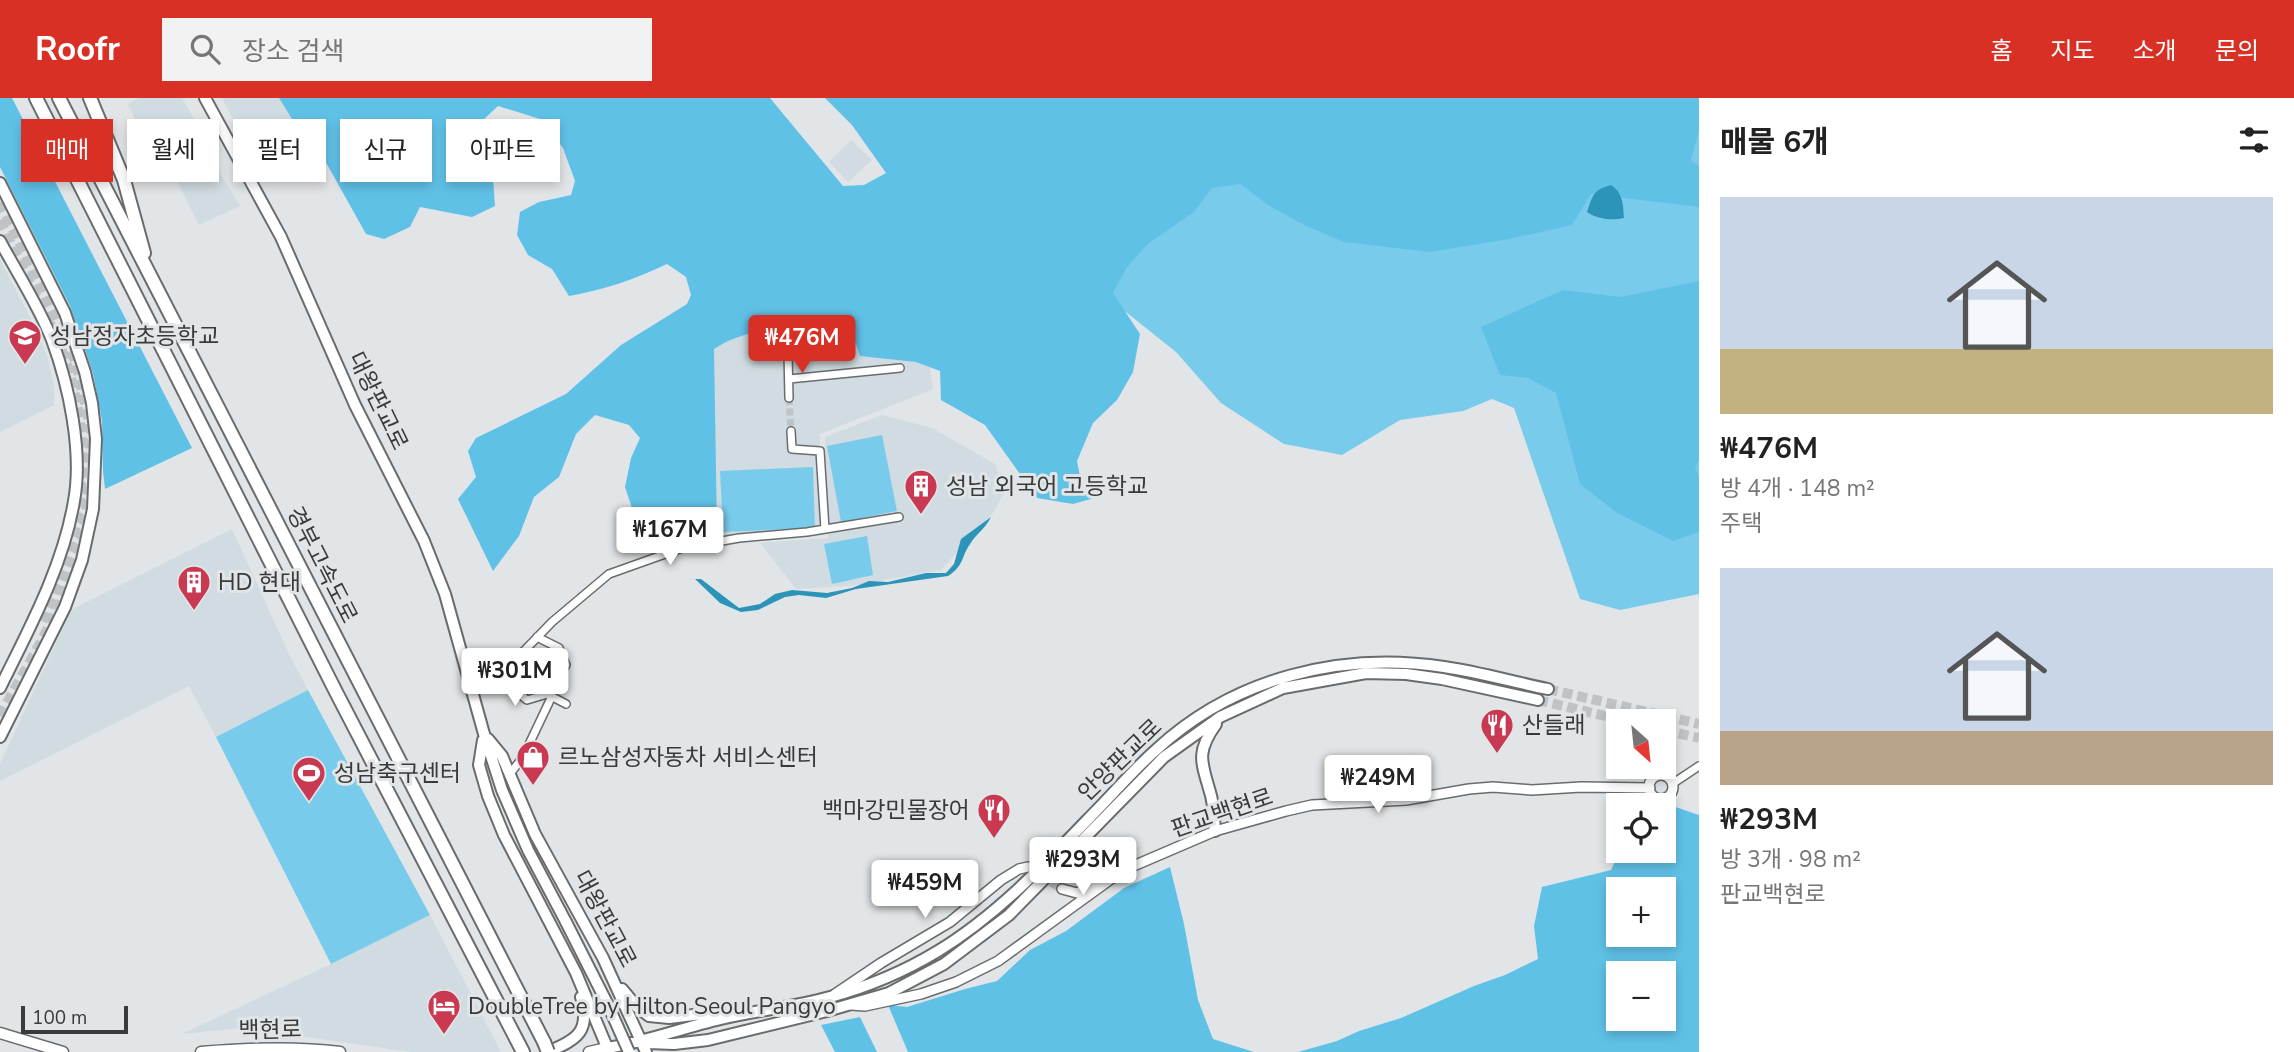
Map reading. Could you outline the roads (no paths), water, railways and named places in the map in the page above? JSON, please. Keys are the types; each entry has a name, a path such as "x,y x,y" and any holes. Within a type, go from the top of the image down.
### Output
{"highway":[{"name":"경부고속도로","path":"36,98 336,692 523,1051"},
{"name":"경부고속도로","path":"59,98 547,1049"},
{"path":"90,98 124,180 150,277"}],"main road":[{"name":"대왕판교로","path":"205,98 281,237 355,405 424,541 445,594 484,734 517,828 608,1005 629,1052"},
{"path":"0,183 65,313 85,372 96,439 93,509 82,560 65,607 0,737"},
{"path":"0,241 51,337 67,389 74,433 76,473 74,501 61,554 0,688"},
{"name":"안양판교로","path":"644,1047 722,1019 829,998 881,980 938,951 1000,907 1157,748 1187,725 1239,694 1279,677 1331,665 1408,663 1444,667 1548,689"},
{"name":"안양판교로","path":"608,1050 708,1040 827,1011 889,993 944,964 998,923 1064,861 1164,757 1220,717 1283,688 1366,673 1406,674 1538,700"},
{"path":"1215,831 1210,793 1201,762 1202,747 1220,717"},
{"name":"대왕판교로","path":"484,734 502,756 535,834 603,958 644,1047"},
{"name":"대왕판교로","path":"484,734 480,765 503,835 576,973 608,1050"},
{"path":"603,958 624,992 649,1016 668,1018 702,1014 722,1019"},
{"path":"547,1049 571,1042 582,1031 584,1007 576,973"},
{"path":"0,1033 63,1052"},
{"path":"692,1052 708,1040"},
{"name":"백현로","path":"201,1052 242,1048 309,1048 340,1052"},
{"path":"589,1052 608,1050"}],"street":[{"path":"788,353 789,398"},
{"path":"789,379 900,368"},
{"path":"791,431 792,449 820,451 825,529"},
{"path":"468,676 522,653 609,574 682,548 899,517"},
{"path":"509,775 523,757 549,695 566,666 559,648 537,637"},
{"path":"510,657 526,680 522,695 527,701 549,695 566,704"},
{"path":"1672,784 1699,766"},
{"path":"1659,776 1669,778 1672,784 1672,791 1664,799 1653,795 1650,788 1653,779 1659,776"},
{"name":"판교백현로","path":"846,1004 865,1006 920,994 956,982 998,961 1131,867 1215,831 1312,805 1406,800 1469,789 1650,788"},
{"path":"829,998 950,922 1001,880 1019,869 1028,867"},
{"path":"1067,912 1068,900 1062,889 1077,893 1111,879"}],"tunnel":[{"path":"0,202 76,363 91,431 90,463"},
{"path":"0,220 41,306"},
{"path":"42,621 70,548 82,473 76,398 50,323"},
{"path":"789,398 791,431"},
{"path":"0,716 61,601 83,532 89,486"},
{"path":"1548,689 1699,724"},
{"path":"1538,700 1606,716"},
{"path":"1676,733 1699,738"},
{"path":"1040,875 1062,889"}],"place":[{"name":"성남정자초등학교","path":"25,366"},
{"name":"성남 외국어 고등학교","path":"921,516"},
{"name":"HD 현대","path":"194,612"},
{"name":"산들래","path":"1497,755"},
{"name":"르노삼성자동차 서비스센터","path":"533,787"},
{"name":"성남축구센터","path":"309,803"},
{"name":"백마강민물장어","path":"994,840"},
{"name":"DoubleTree by Hilton Seoul Pangyo","path":"444,1036"}]}
